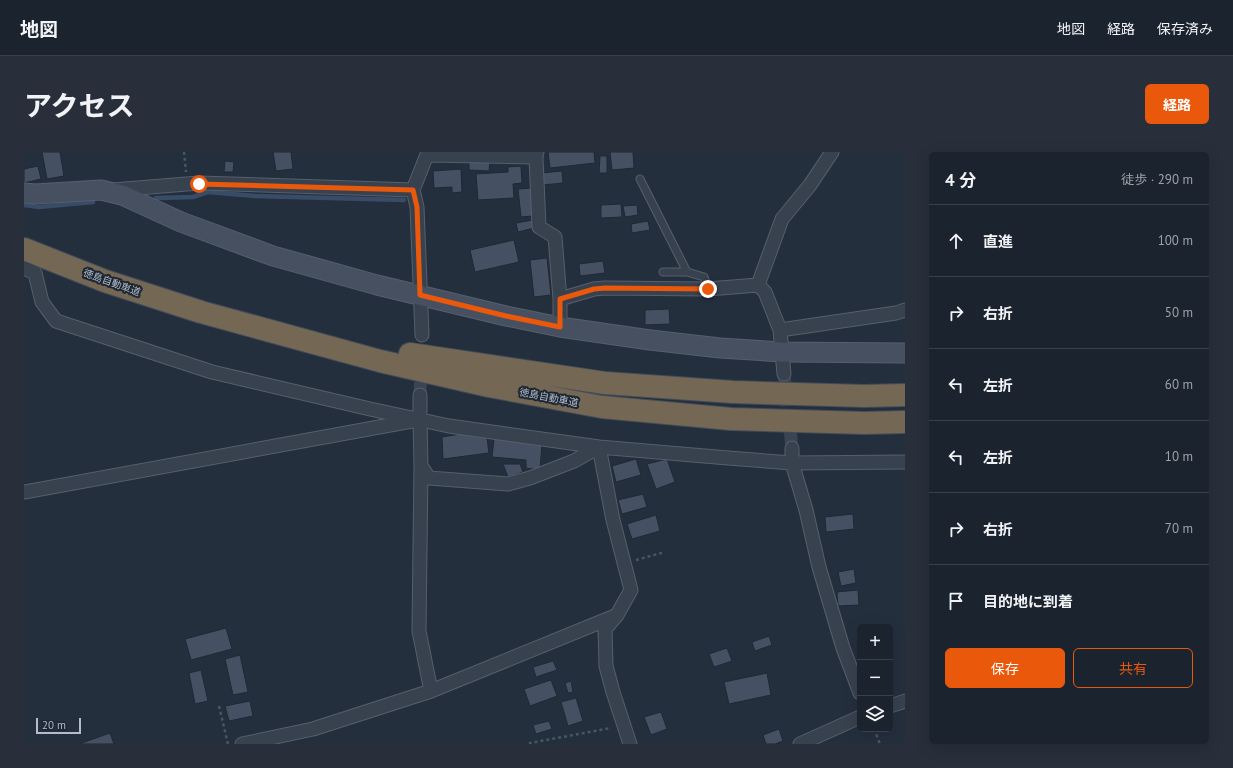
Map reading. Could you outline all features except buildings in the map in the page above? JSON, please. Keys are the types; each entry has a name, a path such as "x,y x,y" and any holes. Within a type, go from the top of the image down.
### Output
{"highway":[{"name":"徳島自動車道","path":"24,249 105,281 201,312 380,361 489,386 602,407 731,419 864,423 905,422"},
{"name":"徳島自動車道","path":"201,312 382,350 605,383 733,392 864,396 905,395"}],"street":[{"path":"758,285 782,219 810,185 832,152"},
{"path":"422,335 417,207 413,190 428,154 536,154 539,227 555,237 560,299 560,327"},
{"path":"24,193 35,194 187,184 413,190"},
{"path":"102,190 122,195 181,222 273,256 377,285 506,316 560,327 720,348 782,352 905,353"},
{"path":"24,268 35,273 42,302 56,321 212,372 420,420 449,426 599,447 792,463 905,462"},
{"path":"560,299 594,289 605,288 708,289 758,285 765,292 780,330 784,374"},
{"path":"780,330 896,313 905,310"},
{"path":"420,395 421,466 419,631 431,691"},
{"path":"24,492 420,420"},
{"path":"421,466 429,478 508,484 530,478 574,461 599,447"},
{"path":"599,447 612,520 631,590 617,615 605,629 606,666 630,744"},
{"path":"792,448 792,463 806,510 819,567 843,648 857,685"},
{"path":"242,744 313,728 431,691 617,615"},
{"path":"893,705 905,701"},
{"path":"800,744 857,718"}],"lane":[{"path":"640,179 687,272"},
{"path":"663,272 687,272 704,277 708,289"}],"path":[{"path":"184,152 187,184"},
{"path":"624,564 665,552"},
{"path":"219,706 228,744"},
{"path":"531,744 530,743 624,726"},
{"path":"875,732 880,744"}],"waterway":[{"path":"156,198 193,197 208,192 255,196 404,200"},
{"path":"24,205 39,207 93,202"}],"tunnel":[{"path":"420,395 422,335"},
{"path":"784,374 792,448"}],"route":[{"path":"199,184 413,190 417,207 420,295 506,316 560,327 560,299 594,289 708,289"}]}
